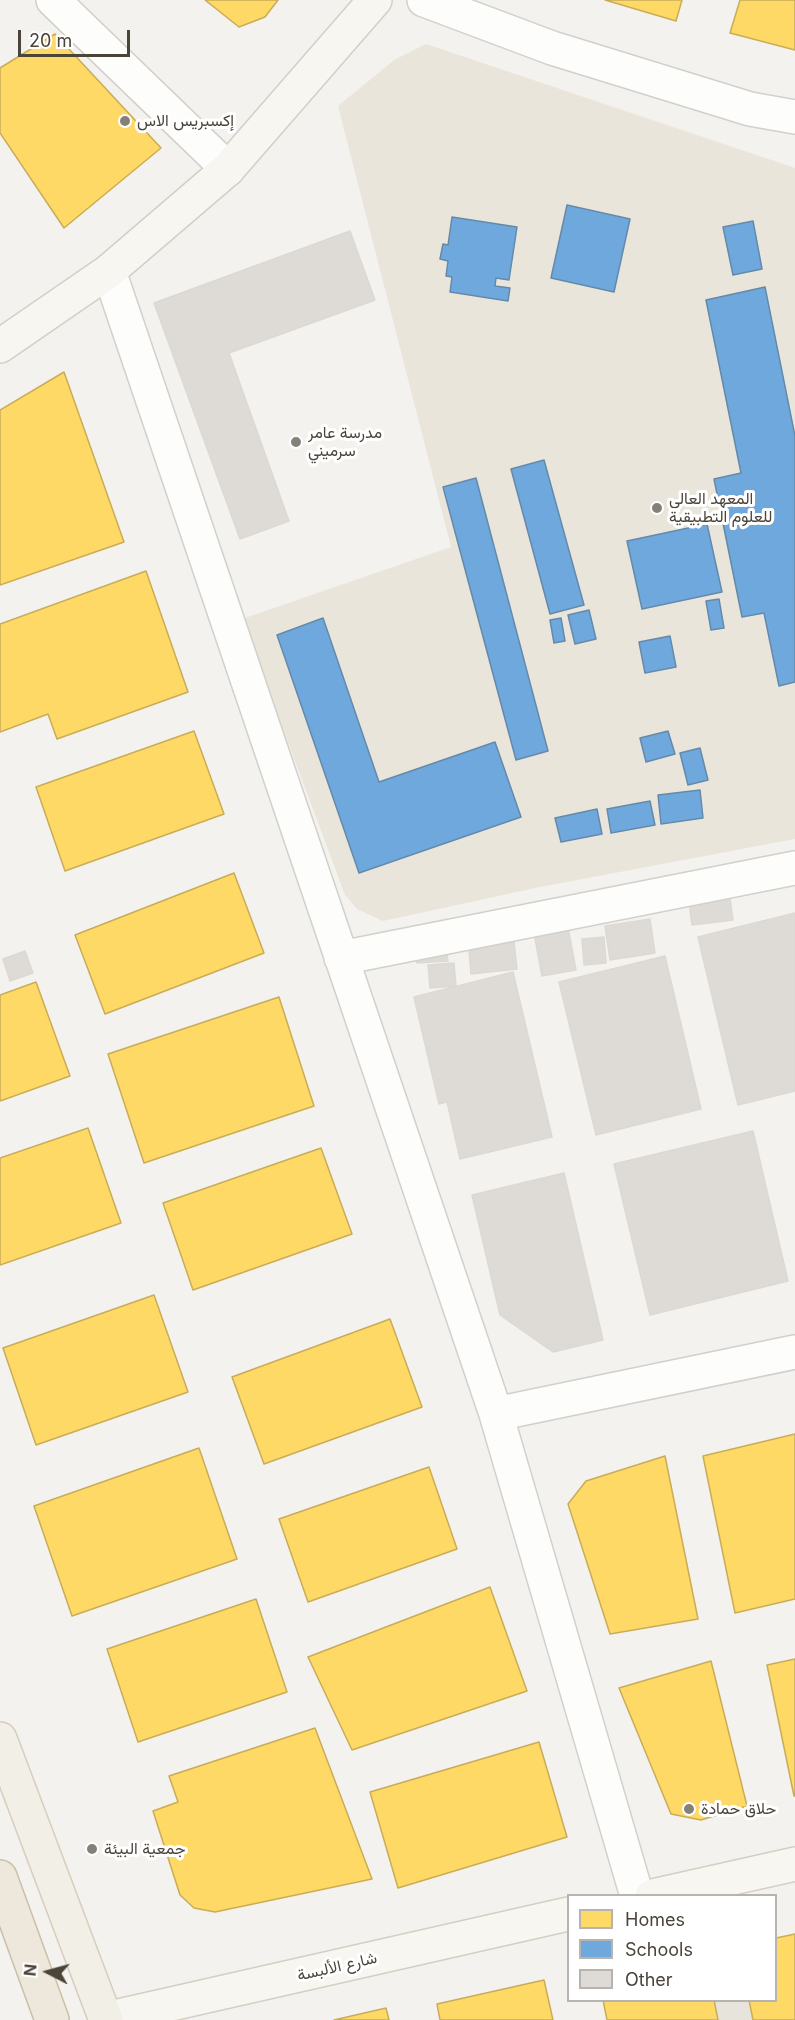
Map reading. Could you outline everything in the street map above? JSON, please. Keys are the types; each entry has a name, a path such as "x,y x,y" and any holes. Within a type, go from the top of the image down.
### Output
{"highway":[{"path":"0,1877 51,2020"}],"main road":[{"path":"0,346 109,272 228,169 375,0"},
{"path":"0,1739 106,2019"},
{"path":"661,1894 795,1864"},
{"name":"شارع الألبسة","path":"106,2019 567,1914"}],"street":[{"path":"53,0 228,169"},
{"path":"424,0 552,48 750,109 795,117"},
{"path":"109,272 496,1414 636,1894"},
{"path":"341,958 795,868"},
{"path":"496,1414 795,1352"}],"shaded area":[{"path":"426,44 795,168 795,839 540,887 383,921 357,909 345,895 242,619 451,547 338,106 394,60"},
{"path":"795,1987 795,2020 616,2020 715,2002 777,2002 777,1990"}],"building: Homes":[{"path":"205,0 278,0 265,17 239,27"},
{"path":"605,0 682,0 676,21"},
{"path":"740,0 795,0 795,50 730,33"},
{"path":"55,34 161,148 64,228 0,133 0,68"},
{"path":"64,372 124,542 0,585 0,410"},
{"path":"146,571 188,692 57,739 48,714 0,732 0,624"},
{"path":"194,731 224,814 65,871 36,787"},
{"path":"234,873 264,953 105,1014 75,935"},
{"path":"36,982 70,1076 0,1101 0,995"},
{"path":"279,997 314,1106 144,1163 108,1054"},
{"path":"88,1128 121,1223 0,1265 0,1158"},
{"path":"321,1148 352,1234 193,1290 163,1203"},
{"path":"154,1295 188,1392 36,1445 3,1348"},
{"path":"390,1319 422,1407 264,1464 232,1377"},
{"path":"795,1434 795,1599 735,1613 703,1456"},
{"path":"199,1448 237,1559 72,1616 34,1506"},
{"path":"665,1456 698,1619 610,1634 568,1504 586,1481"},
{"path":"429,1467 457,1549 308,1602 279,1519"},
{"path":"490,1587 527,1691 352,1750 308,1657"},
{"path":"256,1599 287,1692 138,1742 107,1649"},
{"path":"795,1659 795,1796 794,1796 767,1665"},
{"path":"711,1661 747,1806 701,1820 671,1814 619,1688"},
{"path":"315,1728 372,1879 215,1912 194,1908 180,1895 153,1811 178,1802 169,1776"},
{"path":"539,1742 567,1837 398,1888 370,1792"},
{"path":"795,1934 795,2020 753,2020 749,2002 777,2002 777,1938"},
{"path":"544,1980 553,2020 440,2020 437,2004"},
{"path":"603,2002 714,2002 718,2020 607,2020"},
{"path":"386,2008 389,2020 334,2020"}],"building: Schools":[{"path":"567,205 630,219 614,292 551,278"},
{"path":"452,217 517,227 509,280 496,278 495,286 510,288 508,301 450,292 452,277 446,276 448,261 440,259 443,244 448,245"},
{"path":"753,221 762,269 733,275 723,227"},
{"path":"765,287 795,436 795,682 779,686 764,613 742,617 714,479 741,473 706,300"},
{"path":"544,460 584,605 550,614 511,469"},
{"path":"476,478 548,751 516,760 443,487"},
{"path":"707,524 722,592 642,609 627,541"},
{"path":"719,599 724,628 711,630 706,601"},
{"path":"589,610 596,639 575,644 568,615"},
{"path":"323,618 379,782 495,742 521,817 359,873 277,635"},
{"path":"561,618 565,641 554,643 550,620"},
{"path":"670,636 676,667 645,673 639,642"},
{"path":"668,731 675,754 646,762 640,738"},
{"path":"700,748 708,780 688,785 680,753"},
{"path":"700,790 703,818 661,824 658,795"},
{"path":"650,801 655,825 611,833 607,809"},
{"path":"597,809 602,834 561,842 555,818"}],"building: Other":[{"path":"350,231 375,300 229,353 289,521 240,539 154,303"},
{"path":"730,898 733,920 692,925 689,903"},
{"path":"795,913 795,1091 738,1105 698,937"},
{"path":"650,919 655,953 610,960 605,926"},
{"path":"567,922 576,970 542,976 533,928"},
{"path":"513,933 517,969 471,974 468,938"},
{"path":"604,937 606,963 584,965 582,939"},
{"path":"445,941 448,961 417,963 415,945"},
{"path":"25,951 33,973 10,981 3,959"},
{"path":"665,956 701,1109 596,1135 559,982"},
{"path":"454,963 456,986 430,988 428,965"},
{"path":"513,972 552,1137 460,1159 447,1102 439,1104 414,997"},
{"path":"753,1131 788,1281 650,1315 614,1164"},
{"path":"564,1173 603,1340 553,1352 500,1315 472,1195"}],"place":[{"name":"إكسبريس الاس","path":"125,121"},
{"name":"مدرسة عامر سرميني","path":"296,442"},
{"name":"المعهد العالي للعلوم التطبيقية","path":"657,508"},
{"name":"حلاق حمادة","path":"689,1809"},
{"name":"جمعية البيئة","path":"92,1849"}]}
